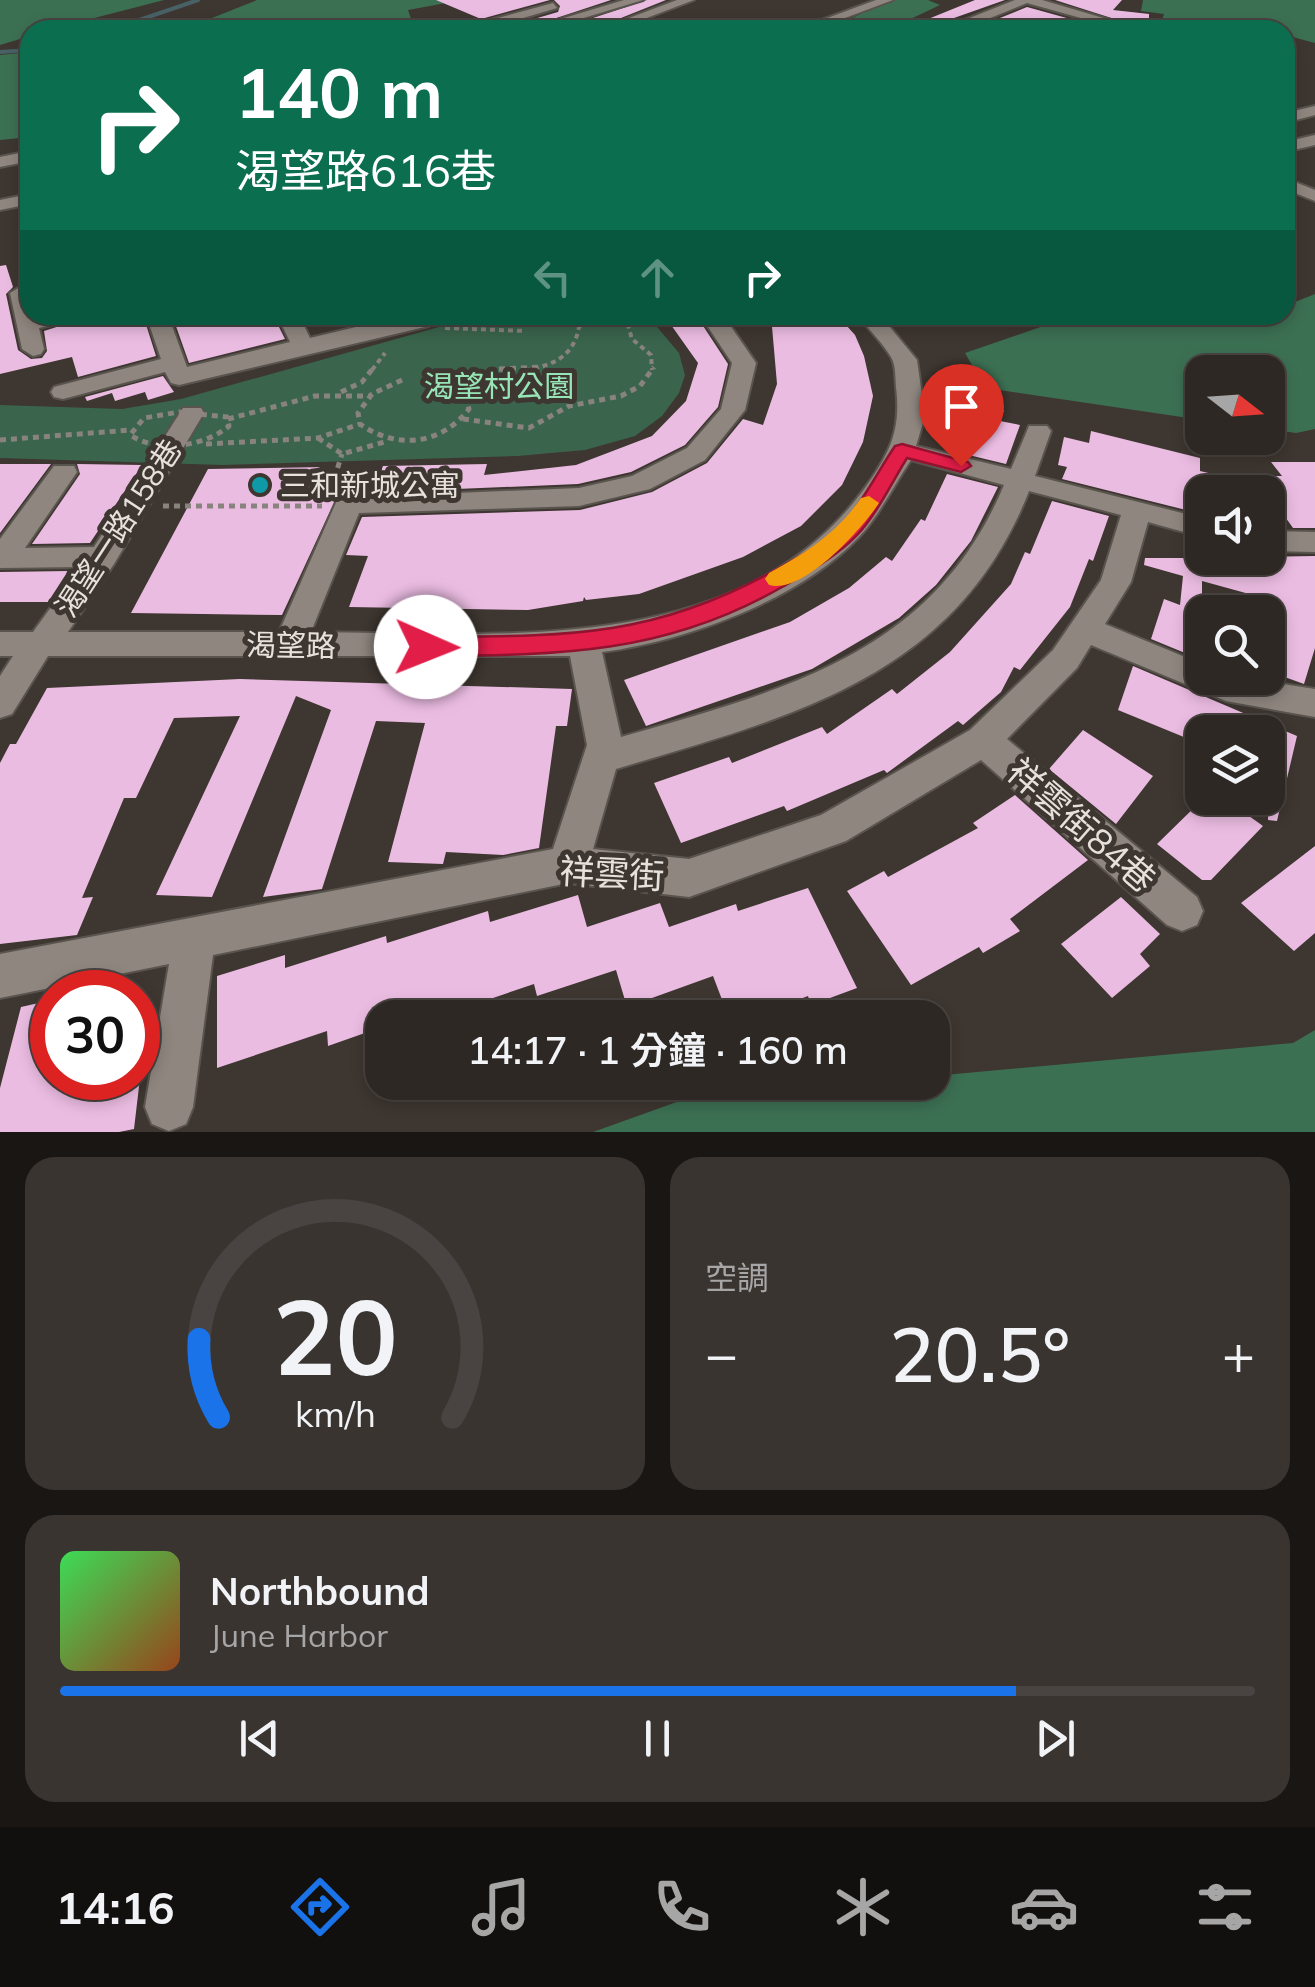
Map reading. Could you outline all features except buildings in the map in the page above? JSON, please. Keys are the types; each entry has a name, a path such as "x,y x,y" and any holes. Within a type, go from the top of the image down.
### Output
{"street":[{"path":"566,20 637,0"},
{"path":"631,20 688,0"},
{"path":"830,20 887,0"},
{"path":"975,20 1027,0 1102,20"},
{"path":"507,20 564,3"},
{"path":"28,325 32,349"},
{"path":"161,325 185,382"},
{"path":"293,325 303,346"},
{"path":"63,392 185,382 303,346 390,325"},
{"path":"290,644 348,504 579,497 640,483 696,454 734,410 744,364 720,325"},
{"name":"渴望路","path":"0,644 494,648 640,635 736,603 824,553 852,527 902,450 912,416 905,360 877,325"},
{"name":"渴望一路158巷","path":"0,704 135,506 185,382"},
{"path":"601,758 757,713 892,648 951,598 987,549 1020,482 1038,431"},
{"path":"902,450 1185,523"},
{"path":"1,558 64,472"},
{"name":"祥雲街","path":"0,977 195,934 568,865 689,878 832,829 983,740 1065,660 1116,582 1136,513"},
{"path":"1285,541 1315,542"},
{"path":"1,558 102,556"},
{"path":"1085,628 1226,688 1315,703"},
{"path":"568,865 605,745 583,642"},
{"name":"祥雲街84巷","path":"983,740 1182,910"},
{"path":"168,1107 195,934"}],"path":[{"path":"499,368 546,366 568,356 583,325"},
{"path":"463,419 528,428 568,406 621,396 640,386 655,366 651,356 636,346 627,325"},
{"path":"391,440 369,432 360,424 358,413 370,396 402,380"},
{"path":"318,438 342,454 391,440 436,436 463,419 469,408 463,390"},
{"path":"228,419 310,394 370,396"},
{"path":"194,443 248,444 318,438 360,424"},
{"path":"0,440 131,430"},
{"path":"135,506 326,506 342,454"}],"green space":[{"path":"0,0 164,0 87,20 20,20 20,39 0,45"},
{"path":"257,0 462,0 408,10 412,20 207,20"},
{"path":"878,0 928,0 940,5 909,20 848,20 879,5"},
{"path":"1143,0 1315,0 1315,43 1295,38 1295,20 1162,20 1164,14 1141,11"},
{"path":"20,53 20,138 0,140 0,55"},
{"path":"1315,294 1315,429 1296,433 1285,431 1285,355 1185,355 1185,417 985,388 965,353 1046,325 1295,325 1295,302"},
{"name":"渴望村公園","path":"446,325 655,325 679,353 685,375 679,393 662,416 635,436 585,450 518,456 222,465 0,458 0,405 122,409 181,399"},
{"path":"1315,1030 1315,1132 593,1132 682,1100 950,1100 950,1074 1293,1043"}],"waterway":[{"path":"139,20 198,0"},
{"path":"0,52 20,51"}],"slow traffic":[{"path":"777,579 824,553 852,527 869,503"}],"place":[{"name":"三和新城公寓","path":"260,485"}],"route":[{"path":"426,647 559,645 640,635 736,603 824,553 852,527 902,450 961,466"}]}
